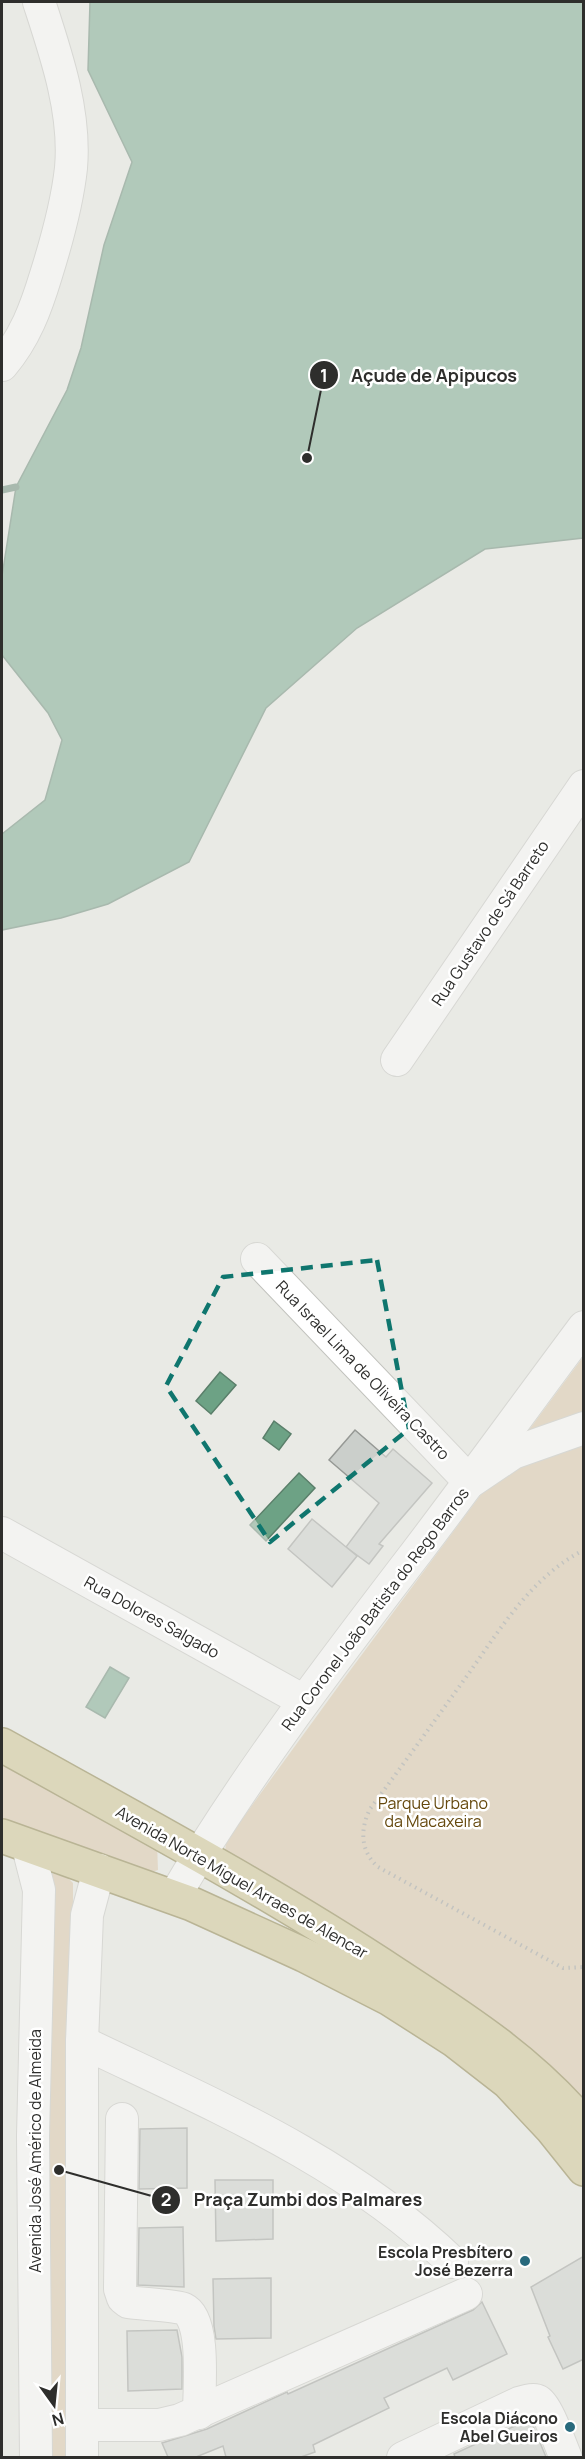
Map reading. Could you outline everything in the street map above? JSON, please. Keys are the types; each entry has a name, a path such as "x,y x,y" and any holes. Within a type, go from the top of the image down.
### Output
{"main road":[{"name":"Avenida Norte Miguel Arraes de Alencar","path":"2,1744 329,1930 468,2021 523,2062 584,2125"},
{"name":"Avenida Norte Miguel Arraes de Alencar","path":"15,1842 174,1897 304,1955 390,1999 454,2040 508,2082 552,2128 584,2169"}],"street":[{"path":"2,365 32,321 62,225 71,166 67,105 53,43 39,2"},
{"name":"Rua Gustavo de Sá Barreto","path":"397,1060 584,786"},
{"name":"Rua Israel Lima de Oliveira Castro","path":"257,1259 470,1482"},
{"name":"Rua Coronel João Batista do Rego Barros","path":"174,1897 199,1855 304,1701 584,1327"},
{"path":"470,1482 513,1453 584,1428"},
{"name":"Rua Dolores Salgado","path":"2,1533 304,1701"},
{"name":"Avenida José Américo de Almeida","path":"15,1842 39,1890 33,2136 36,2457"},
{"path":"82,2457 82,2042 87,1915 99,1870"},
{"path":"82,2042 253,2123 296,2147 386,2205 419,2231 452,2262"},
{"path":"122,2119 120,2289 123,2298 128,2302 185,2309 195,2320 198,2333 199,2413"},
{"path":"82,2425 159,2425 199,2413 466,2294"},
{"path":"404,2457 519,2403 535,2400 543,2406 566,2457"}],"path":[{"path":"584,1550 564,1560 541,1578 509,1618 370,1809 363,1828 366,1851 378,1867 563,1968 584,1967"}],"highlighted area":[{"path":"377,1260 409,1429 270,1542 166,1386 223,1277"}],"green space":[{"name":"Parque Urbano da Macaxeira","path":"583,1357 583,2107 225,1854 226,1841"},
{"path":"2,1759 157,1843 158,1870 144,1875 2,1825"},
{"path":"48,1874 68,1878 73,1883 72,2457 45,2458"}],"shaded area":[{"path":"90,2 583,2 583,538 485,549 357,628 266,708 189,862 108,904 61,918 2,930 2,834 45,800 62,740 48,713 2,655 2,576 16,487 67,390 81,348 104,245 132,162 88,70"},
{"path":"220,1372 236,1385 211,1414 196,1401"},
{"path":"274,1421 291,1434 279,1450 263,1438"},
{"path":"299,1473 315,1488 266,1541 250,1525"},
{"path":"110,1667 129,1678 105,1718 86,1707"}],"building":[{"path":"355,1430 386,1457 393,1449 432,1483 379,1544 383,1546 369,1564 346,1547 379,1503 329,1460"},
{"path":"312,1519 357,1556 332,1587 288,1549"},
{"path":"187,2128 187,2188 139,2189 140,2129"},
{"path":"215,2180 273,2180 273,2239 216,2241"},
{"path":"183,2227 184,2287 138,2285 139,2228"},
{"path":"584,2256 584,2359 563,2369 548,2337 550,2336 531,2287"},
{"path":"271,2278 271,2338 216,2339 213,2279"},
{"path":"482,2302 507,2354 453,2380 447,2368 384,2398 389,2408 313,2445 315,2452 301,2457 226,2457 223,2446 196,2457 168,2457 162,2443 207,2429 287,2392 288,2394 473,2310"},
{"path":"177,2330 182,2357 182,2389 128,2391 127,2331"},
{"path":"530,2419 546,2457 455,2457 454,2454"}],"waterway":[{"path":"2,490 16,487"}],"place":[{"name":"Açude de Apipucos","path":"307,458"},
{"name":"Praça Zumbi dos Palmares","path":"59,2170"},
{"name":"Escola Presbítero José Bezerra","path":"525,2261"},
{"name":"Escola Diácono Abel Gueiros","path":"570,2427"}]}
